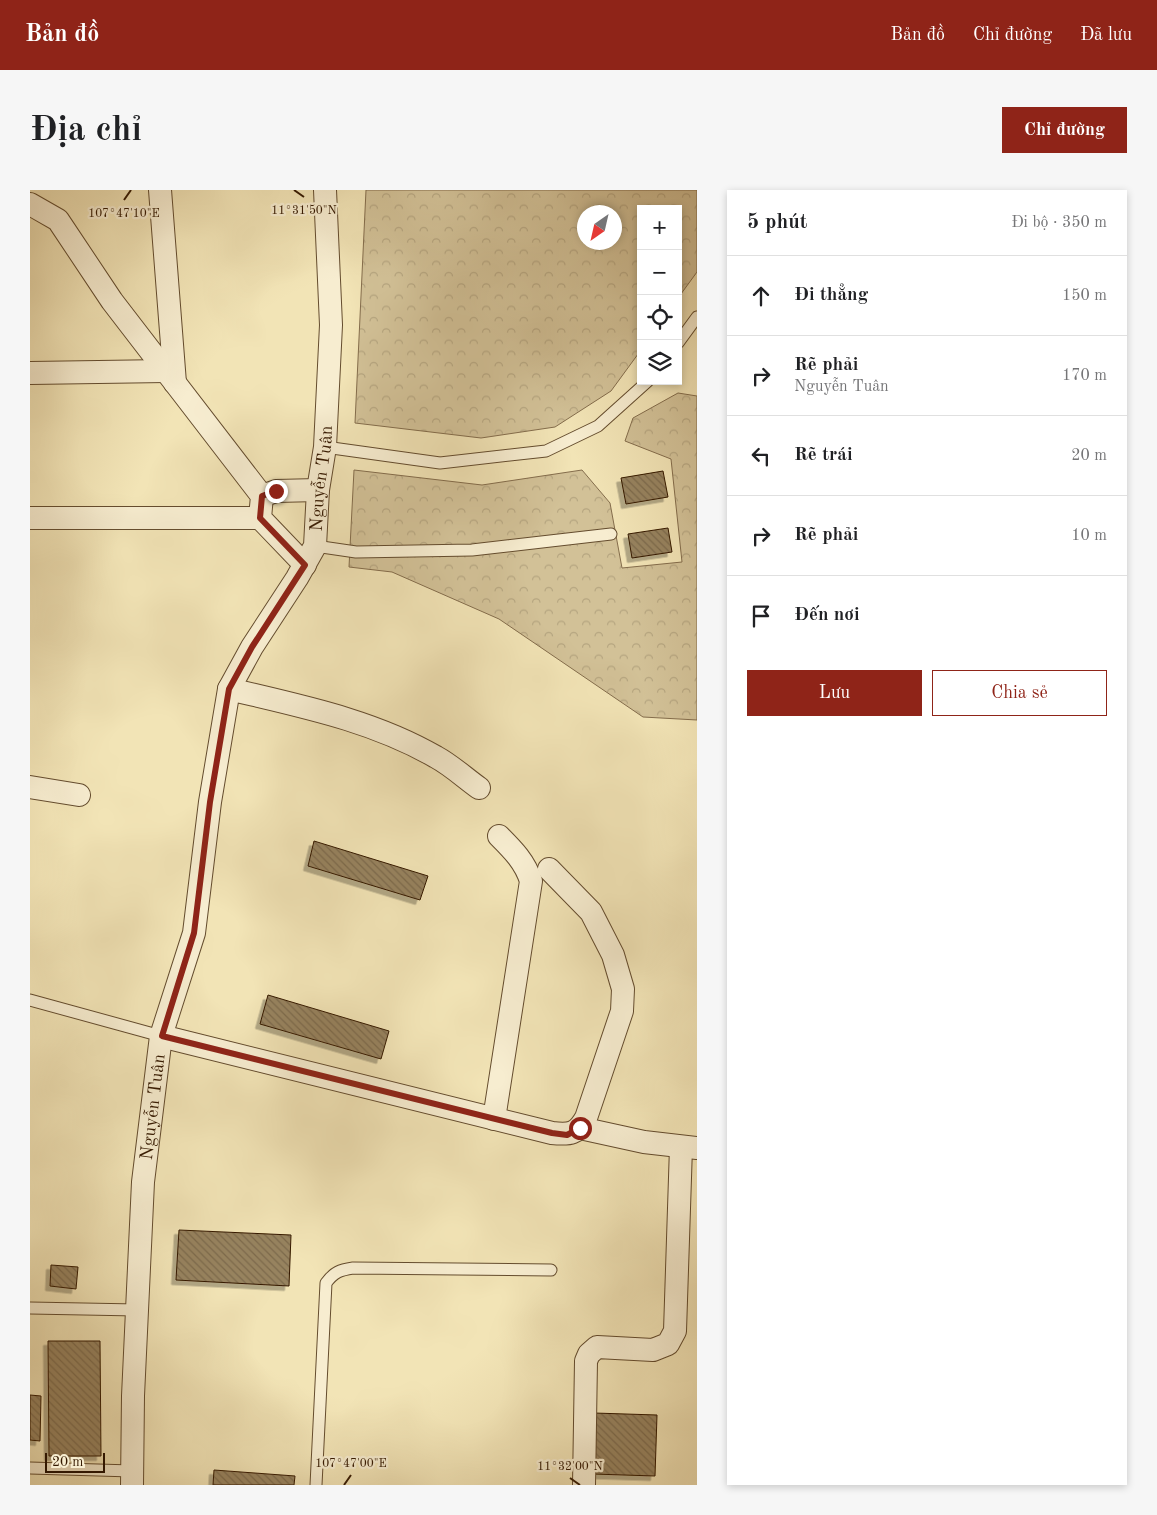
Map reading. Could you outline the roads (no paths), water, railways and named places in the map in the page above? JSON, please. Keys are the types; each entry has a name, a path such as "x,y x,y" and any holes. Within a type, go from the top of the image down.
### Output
{"street":[{"path":"160,190 171,377"},
{"name":"Nguyễn Tuân","path":"132,1478 133,1396 143,1182 162,1036 194,933 210,802 229,689 252,647 310,555 325,447 331,325 325,190"},
{"path":"30,204 58,220 112,301 171,377 261,507 310,555"},
{"path":"30,373 171,377"},
{"path":"30,518 261,507 276,491 318,490"},
{"path":"229,689 329,713 388,733 436,757 479,788"},
{"path":"30,787 79,795"},
{"path":"494,1119 531,881 528,869 500,836"},
{"path":"162,1036 494,1119 567,1135 580,1128 586,1118 622,1011 623,989 613,956 591,912 549,869"},
{"path":"580,1128 644,1142 689,1148 674,1331 668,1344 653,1350 597,1347 589,1354 586,1361 584,1485"}],"lane":[{"path":"680,340 697,316"},
{"path":"325,447 440,463 546,451 598,426 644,385"},
{"path":"310,555 356,552 472,550 611,534"},
{"path":"30,1000 162,1036"},
{"path":"316,1485 326,1283 332,1274 353,1268 551,1270"},
{"path":"30,1308 137,1310"},
{"path":"30,1468 132,1478"}]}
